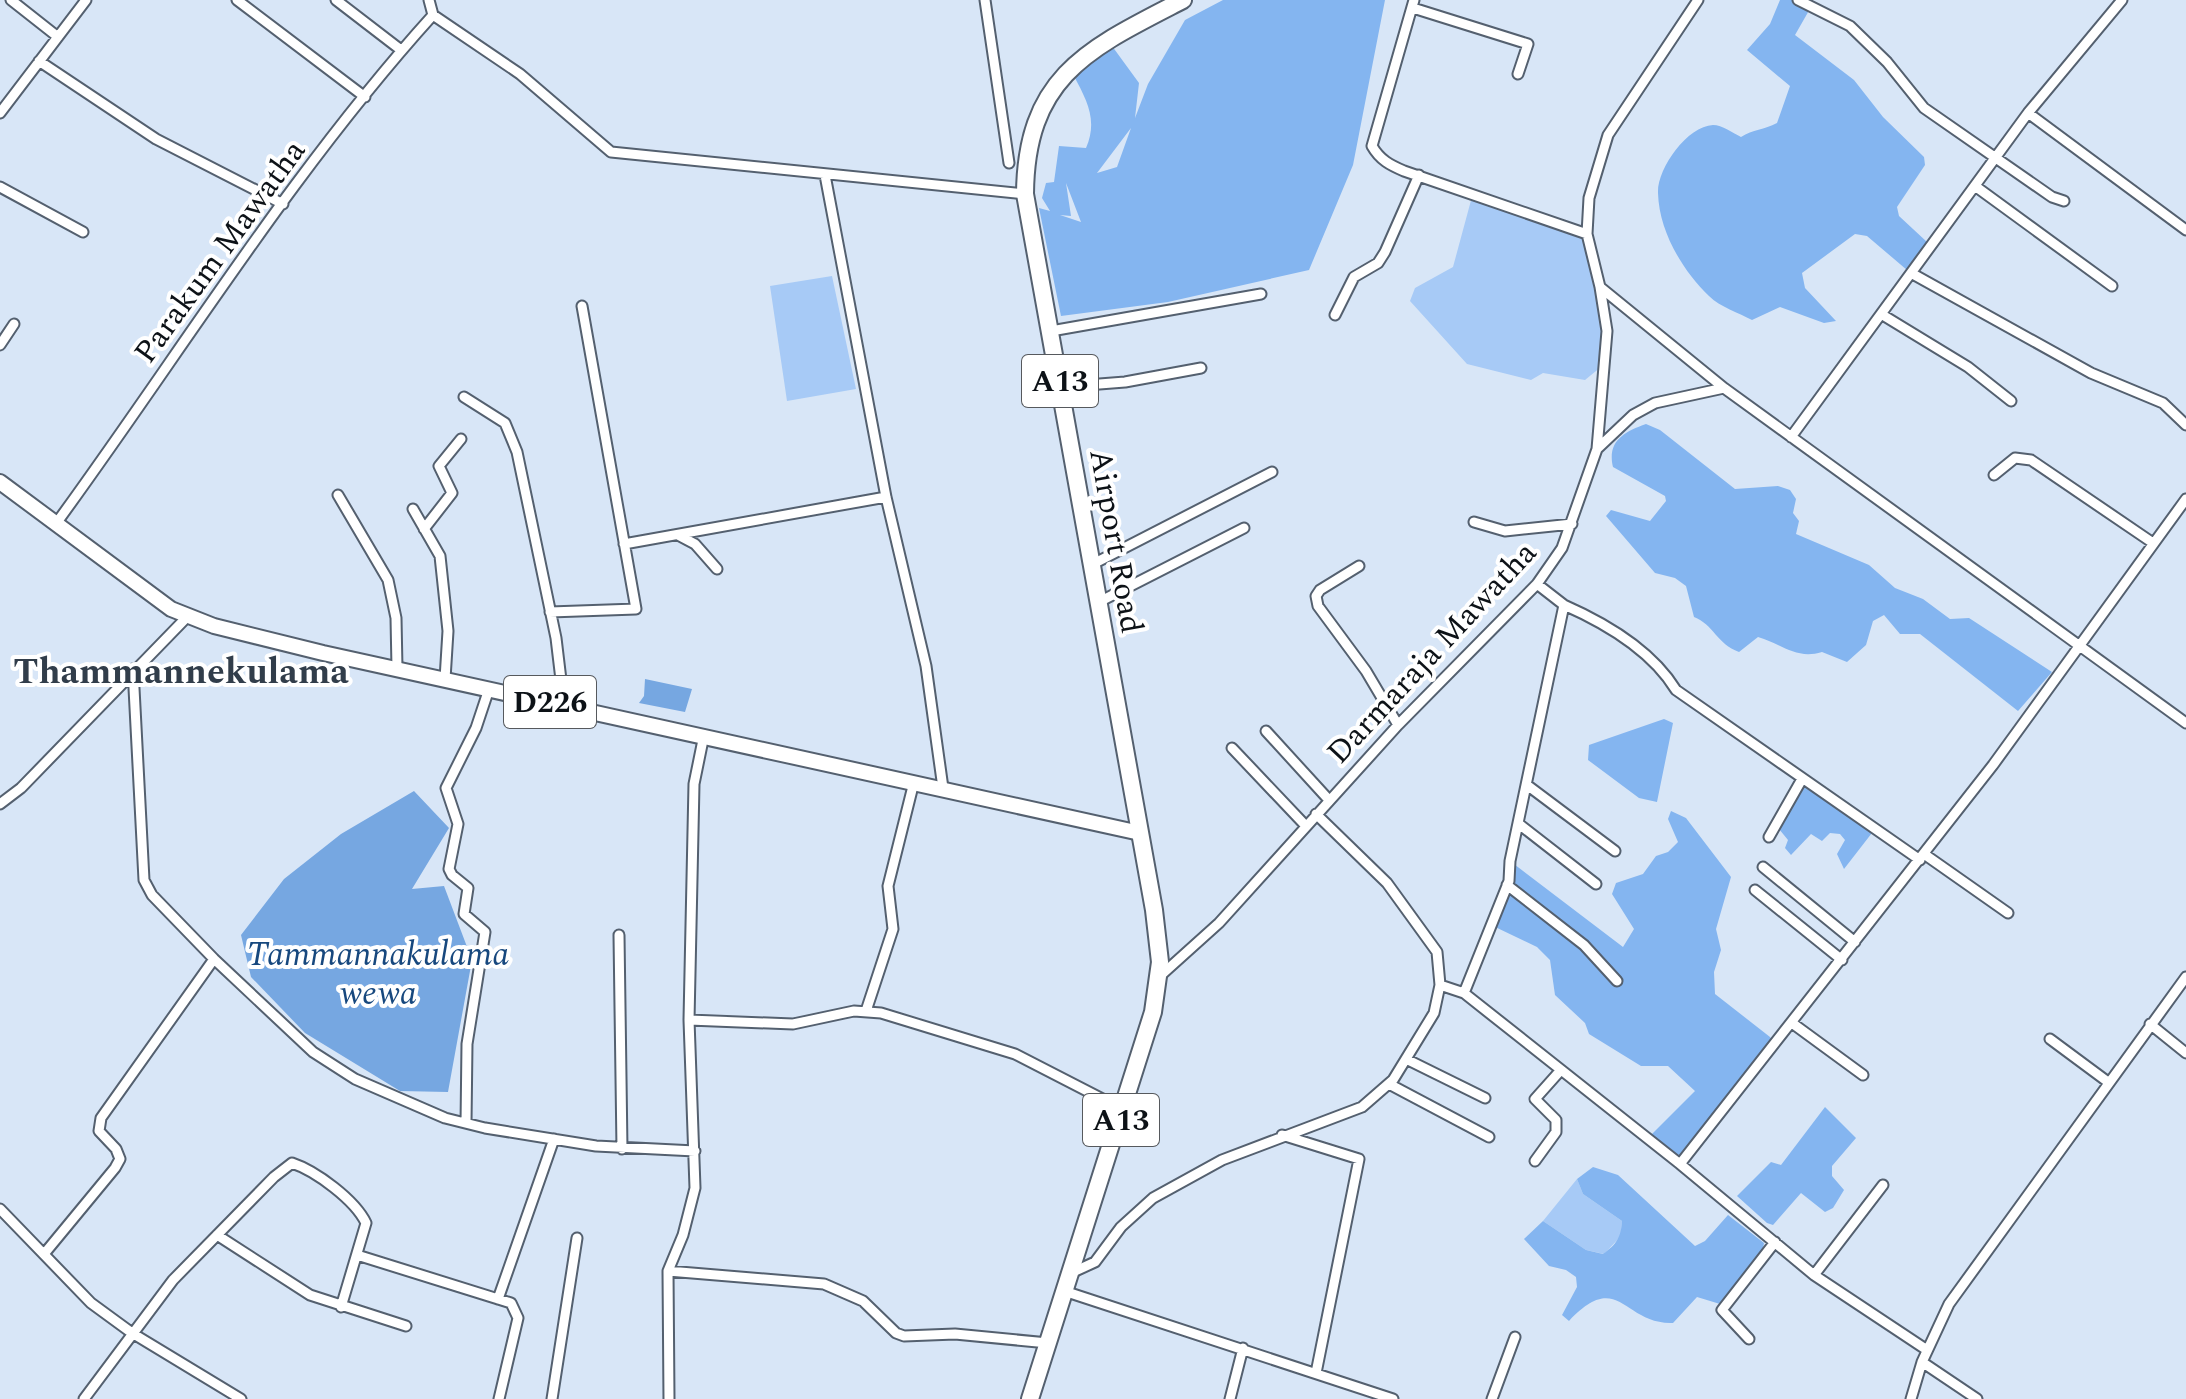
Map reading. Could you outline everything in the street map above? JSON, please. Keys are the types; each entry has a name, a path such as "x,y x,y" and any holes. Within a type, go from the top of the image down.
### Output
{"highway":[{"name":"Airport Road","path":"1140,833 1025,194 1035,126 1058,82 1106,40 1183,0"},
{"name":"A13","path":"1030,1399 1153,1012 1159,977 1157,928 1140,833"}],"main road":[{"name":"D226","path":"0,482 55,525 187,617 323,653 1140,833"}],"street":[{"path":"11,0 58,37"},
{"path":"0,113 86,0"},
{"path":"237,0 365,97"},
{"path":"336,0 401,50"},
{"path":"429,0 433,15 520,74 611,152 1025,194"},
{"path":"985,0 1009,163"},
{"path":"1597,449 1607,362 1607,331 1587,234 1589,198 1608,135 1698,0"},
{"path":"1798,0 1850,26 1887,62 1924,108 2052,197 2064,201"},
{"path":"1791,437 2028,113 2122,0"},
{"path":"1518,74 1528,44 1413,4 1372,146 1388,164 1587,234"},
{"name":"Parakum Mawatha","path":"55,525 213,296 401,50 433,15"},
{"path":"39,61 156,139 283,204"},
{"path":"2028,113 2186,230"},
{"path":"825,175 886,497 926,666 943,788"},
{"path":"1335,315 1354,277 1378,263 1385,252 1419,175"},
{"path":"1975,186 2112,286"},
{"path":"0,187 83,232"},
{"path":"1911,273 2091,373 2163,403 2186,425"},
{"path":"1600,287 1724,388 2186,723"},
{"path":"1051,331 1261,294"},
{"path":"550,612 636,609 582,306"},
{"path":"1881,314 1968,367 2011,401"},
{"path":"0,345 14,324"},
{"path":"1061,387 1125,382 1201,368"},
{"name":"Darmaraja Mawatha","path":"1159,977 1219,923 1398,725 1537,584 1562,548 1597,449 1633,415 1655,403 1724,388"},
{"path":"464,397 505,423 517,452 550,612 564,705"},
{"path":"424,529 452,493 439,466 461,439"},
{"path":"1994,475 2015,458 2031,460 2153,543"},
{"path":"1093,564 1272,472"},
{"path":"338,495 388,580 396,618 397,668"},
{"path":"624,544 886,497"},
{"path":"1680,1164 1922,857 2186,499"},
{"path":"413,509 440,556 448,631 445,679"},
{"path":"1474,522 1505,531 1572,524"},
{"path":"1099,602 1244,528"},
{"path":"677,534 695,544 717,569"},
{"path":"1359,566 1320,590 1316,596 1318,606 1366,671 1398,725"},
{"path":"1537,584 1564,605 1599,620 1667,676 1676,690 1802,779 2008,913"},
{"path":"1464,993 1507,885 1564,605"},
{"path":"0,804 21,788 133,669 160,647 187,617"},
{"path":"133,669 144,880 152,895 214,959 336,1069 445,1118 466,1123 622,1149 695,1151"},
{"path":"466,1123 467,1044 485,932 464,914 468,888 449,869 458,824 446,788 476,728 489,689"},
{"path":"1266,731 1329,800"},
{"path":"669,1399 668,1271 690,1213 695,1188 689,1020 694,784 704,735"},
{"path":"1232,748 1305,825"},
{"path":"1769,837 1802,779"},
{"path":"866,1011 893,929 888,886 914,782"},
{"path":"1527,785 1615,851"},
{"path":"1071,1273 1095,1262 1121,1227 1153,1198 1222,1160 1362,1107 1389,1084 1434,1013 1440,985 1437,952 1387,883 1316,814"},
{"path":"1519,824 1596,884"},
{"path":"1763,867 1855,942"},
{"path":"1507,885 1584,945 1617,981"},
{"path":"1755,890 1842,960"},
{"path":"619,935 622,1149"},
{"path":"44,1254 115,1168 120,1159 116,1149 99,1131 101,1118 214,959"},
{"path":"1911,1399 1922,1362 1949,1304 2186,977"},
{"path":"1440,985 1464,993 1814,1275 1927,1350"},
{"path":"689,1020 793,1024 866,1011 1015,1054 1124,1111"},
{"path":"1792,1023 1863,1075"},
{"path":"2150,1024 2186,1053"},
{"path":"2050,1039 2108,1082"},
{"path":"1406,1059 1485,1098"},
{"path":"1535,1161 1556,1132 1556,1120 1535,1099 1560,1071"},
{"path":"1389,1084 1489,1137"},
{"path":"1282,1135 1359,1159 1316,1373"},
{"path":"498,1299 554,1139"},
{"path":"84,1399 173,1280 292,1163 315,1175 362,1215 366,1223 341,1307"},
{"path":"1814,1275 1883,1185"},
{"path":"0,1209 91,1303 132,1333 241,1399"},
{"path":"217,1235 310,1295 406,1326"},
{"path":"552,1399 577,1238"},
{"path":"1749,1339 1721,1313 1775,1242"},
{"path":"357,1255 511,1303 518,1318 499,1399"},
{"path":"668,1271 824,1284 863,1301 896,1333 904,1336 955,1334 1048,1343"},
{"path":"1064,1291 1393,1399"},
{"path":"1492,1399 1515,1337"},
{"path":"1230,1399 1243,1348"},
{"path":"1922,1362 1977,1399"}],"shaded area":[{"path":"1223,0 1385,0 1353,165 1309,270 1168,302 1061,316 1039,208 1050,211 1042,198 1046,183 1054,182 1059,146 1086,148 1089,138 1089,111 1074,76 1112,46 1139,83 1135,118 1148,84 1185,20","holes":["1131,128 1117,167 1097,173","1066,183 1081,222 1060,215 1071,216"]},
{"path":"1780,0 1798,0 1811,7 1795,35 1854,80 1883,117 1924,157 1925,165 1897,207 1899,216 1927,242 1907,270 1867,236 1855,234 1802,273 1805,288 1836,321 1824,323 1780,307 1752,320 1713,300 1681,262 1667,235 1659,207 1659,183 1668,161 1693,133 1713,125 1741,137 1777,123 1790,86 1747,50 1770,24"},
{"path":"1473,193 1587,234 1600,287 1607,362 1585,380 1543,373 1531,380 1467,364 1410,301 1415,288 1453,267"},
{"path":"832,276 856,389 787,401 770,286"},
{"path":"1646,424 1660,430 1735,489 1778,486 1790,490 1796,499 1793,513 1799,521 1796,534 1869,565 1895,588 1923,599 1950,619 1969,618 2052,672 2018,711 1920,634 1900,634 1884,615 1873,621 1866,645 1847,662 1822,652 1797,653 1758,637 1739,652 1732,648 1694,617 1686,586 1675,578 1655,573 1606,516 1611,510 1650,521 1666,501 1665,496 1613,467 1612,451 1619,439"},
{"path":"1664,719 1673,723 1657,802 1639,798 1588,760 1589,745"},
{"path":"1806,782 1875,829 1844,869 1837,854 1845,840 1840,834 1830,833 1822,841 1811,834 1791,855 1785,848 1788,840 1779,829"},
{"path":"1671,811 1686,818 1731,877 1716,929 1721,950 1714,972 1715,994 1770,1037 1775,1045 1682,1166 1647,1139 1695,1091 1668,1066 1641,1066 1589,1034 1585,1023 1555,995 1550,960 1537,947 1491,925 1505,892 1510,861 1623,947 1634,929 1612,894 1616,883 1643,874 1656,856 1668,852 1678,842 1668,819"},
{"path":"1825,1107 1856,1138 1832,1166 1832,1176 1844,1190 1833,1208 1825,1212 1801,1193 1773,1225 1767,1223 1737,1196 1771,1162 1781,1165"},
{"path":"1593,1167 1618,1175 1695,1246 1705,1241 1728,1215 1764,1243 1753,1269 1720,1304 1697,1297 1673,1323 1643,1316 1611,1299 1599,1299 1569,1321 1562,1315 1577,1287 1576,1277 1566,1270 1549,1266 1524,1239 1543,1221 1586,1250 1603,1254 1612,1247 1619,1236 1622,1221 1583,1194 1577,1179"},
{"path":"1577,1179 1583,1194 1622,1221 1621,1236 1604,1254 1586,1250 1543,1221"}],"water":[{"path":"645,679 692,689 685,712 639,703 644,696"},
{"name":"Tammannakulama wewa","path":"414,791 449,828 412,889 444,886 472,960 448,1092 400,1091 305,1033 251,977 241,935 284,879 341,834"}],"district":[{"name":"Thammannekulama","path":"181,670"}]}
